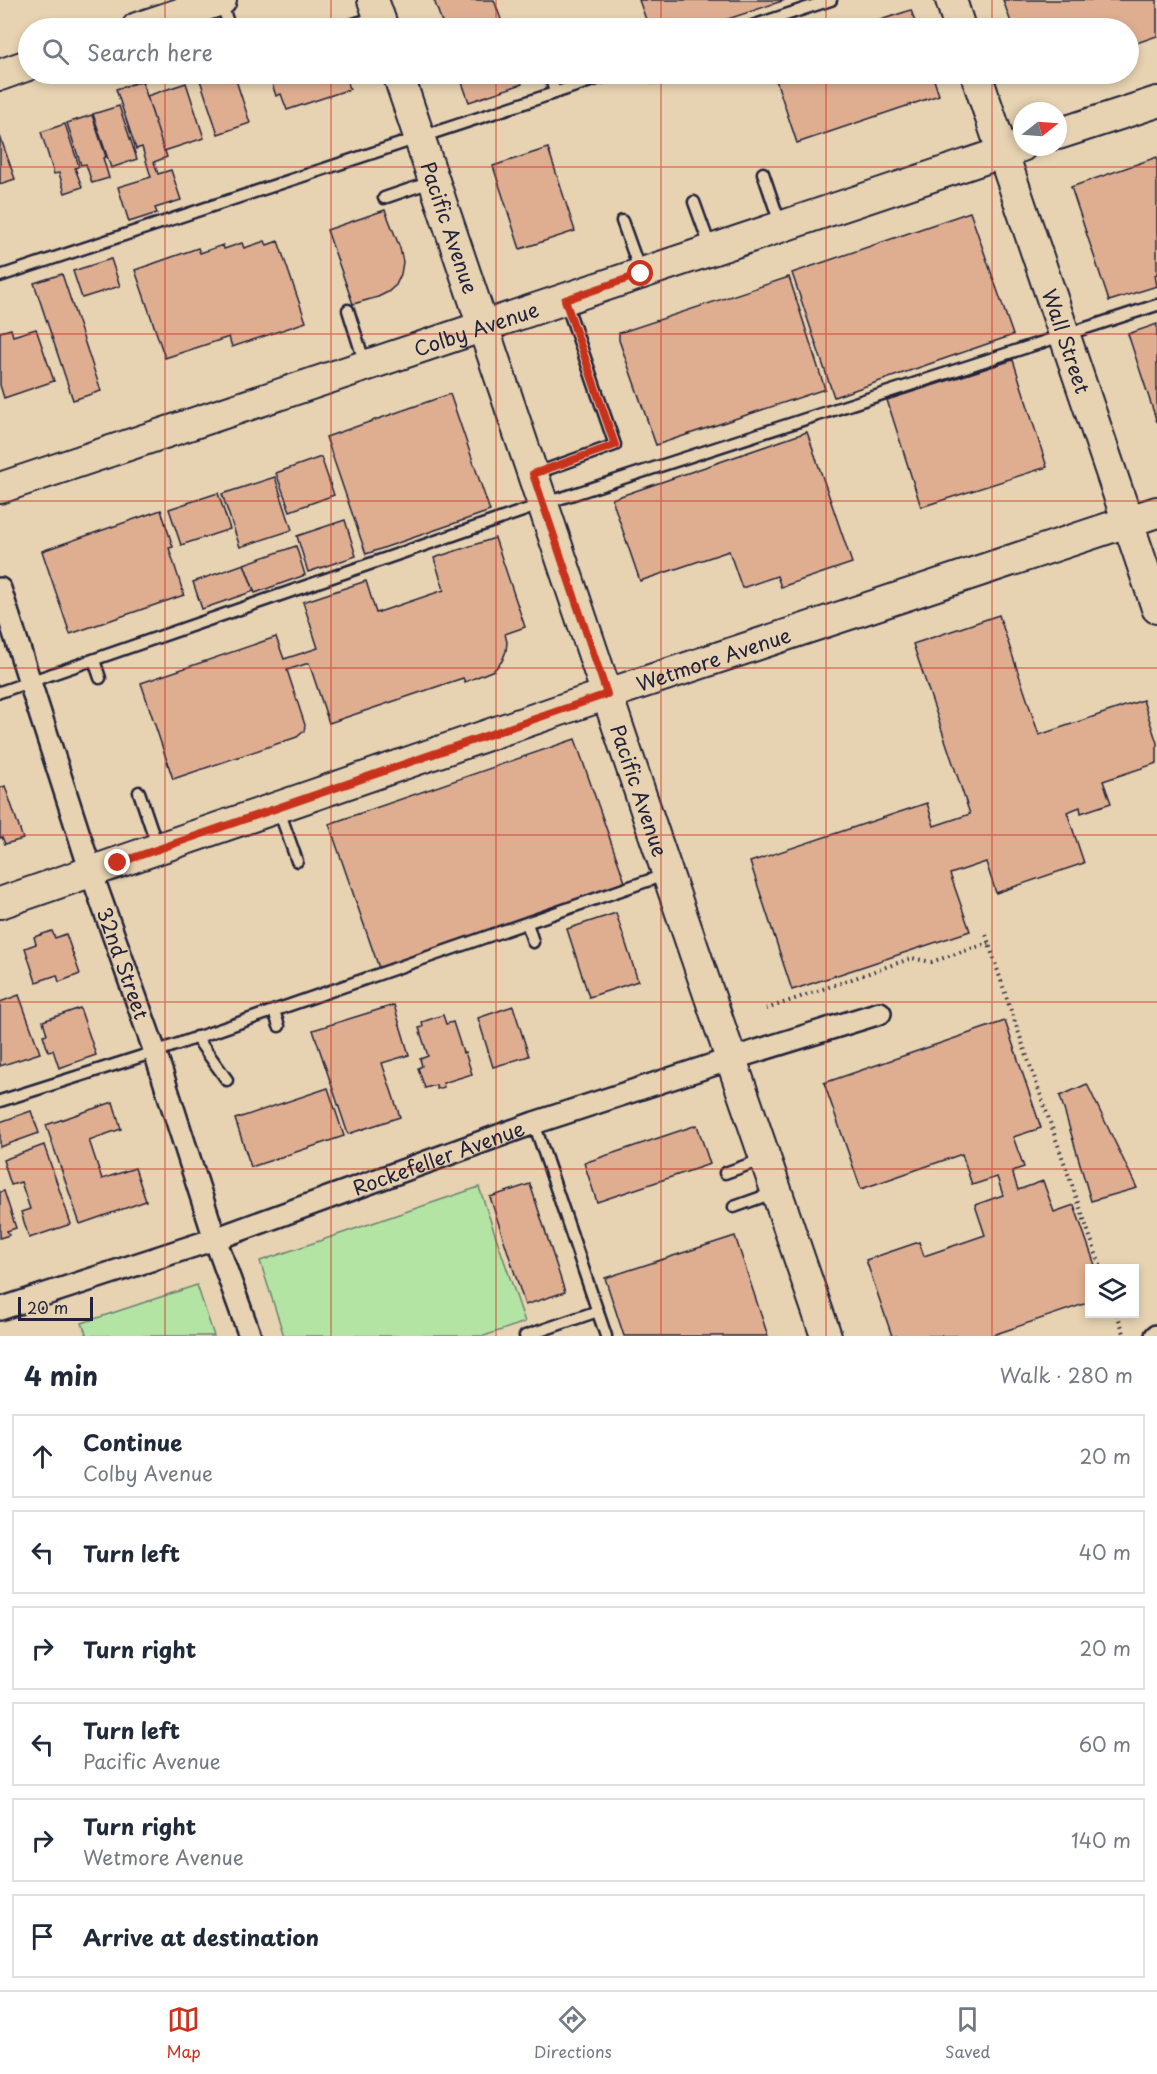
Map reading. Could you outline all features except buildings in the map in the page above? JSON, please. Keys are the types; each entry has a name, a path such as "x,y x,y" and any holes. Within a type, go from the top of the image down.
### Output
{"street":[{"path":"167,18 220,0"},
{"path":"951,0 957,18"},
{"path":"0,75 18,69"},
{"name":"Pacific Avenue","path":"401,84 826,1336"},
{"name":"Wall Street","path":"981,84 1012,149 1064,335 1157,608"},
{"path":"1067,131 1157,102"},
{"name":"Colby Avenue","path":"0,488 1012,149"},
{"name":"Wetmore Avenue","path":"0,903 607,694 1157,512"},
{"name":"32nd Street","path":"0,590 91,872 250,1336"},
{"name":"Rockefeller Avenue","path":"0,1309 215,1239 534,1123 880,1013"}],"lane":[{"path":"220,0 226,18"},
{"path":"776,18 831,0"},
{"path":"552,84 555,92"},
{"path":"0,276 420,138 574,84"},
{"path":"763,173 781,226"},
{"path":"384,198 434,181"},
{"path":"694,202 712,250"},
{"path":"622,221 641,274"},
{"path":"533,474 615,445 565,300"},
{"path":"0,693 543,504 1157,305"},
{"path":"348,310 366,366"},
{"path":"94,660 100,678"},
{"path":"139,792 158,849"},
{"path":"278,807 297,861"},
{"path":"0,1101 154,1052 668,874"},
{"path":"527,923 533,942"},
{"path":"274,1011 279,1026"},
{"path":"196,1037 227,1080"},
{"path":"534,1123 606,1336"},
{"path":"725,1173 765,1159"},
{"path":"734,1207 776,1192"},
{"path":"525,1336 598,1311"}],"path":[{"path":"986,935 1099,1264"},
{"path":"766,1009 912,958 931,962 989,943"},
{"path":"1118,1318 1125,1336"}],"green space":[{"path":"479,1187 525,1322 484,1336 284,1336 260,1261"},
{"path":"197,1285 214,1336 87,1336 82,1323"}],"route":[{"path":"118,863 607,694 533,474 615,445 565,300 641,274"}]}
